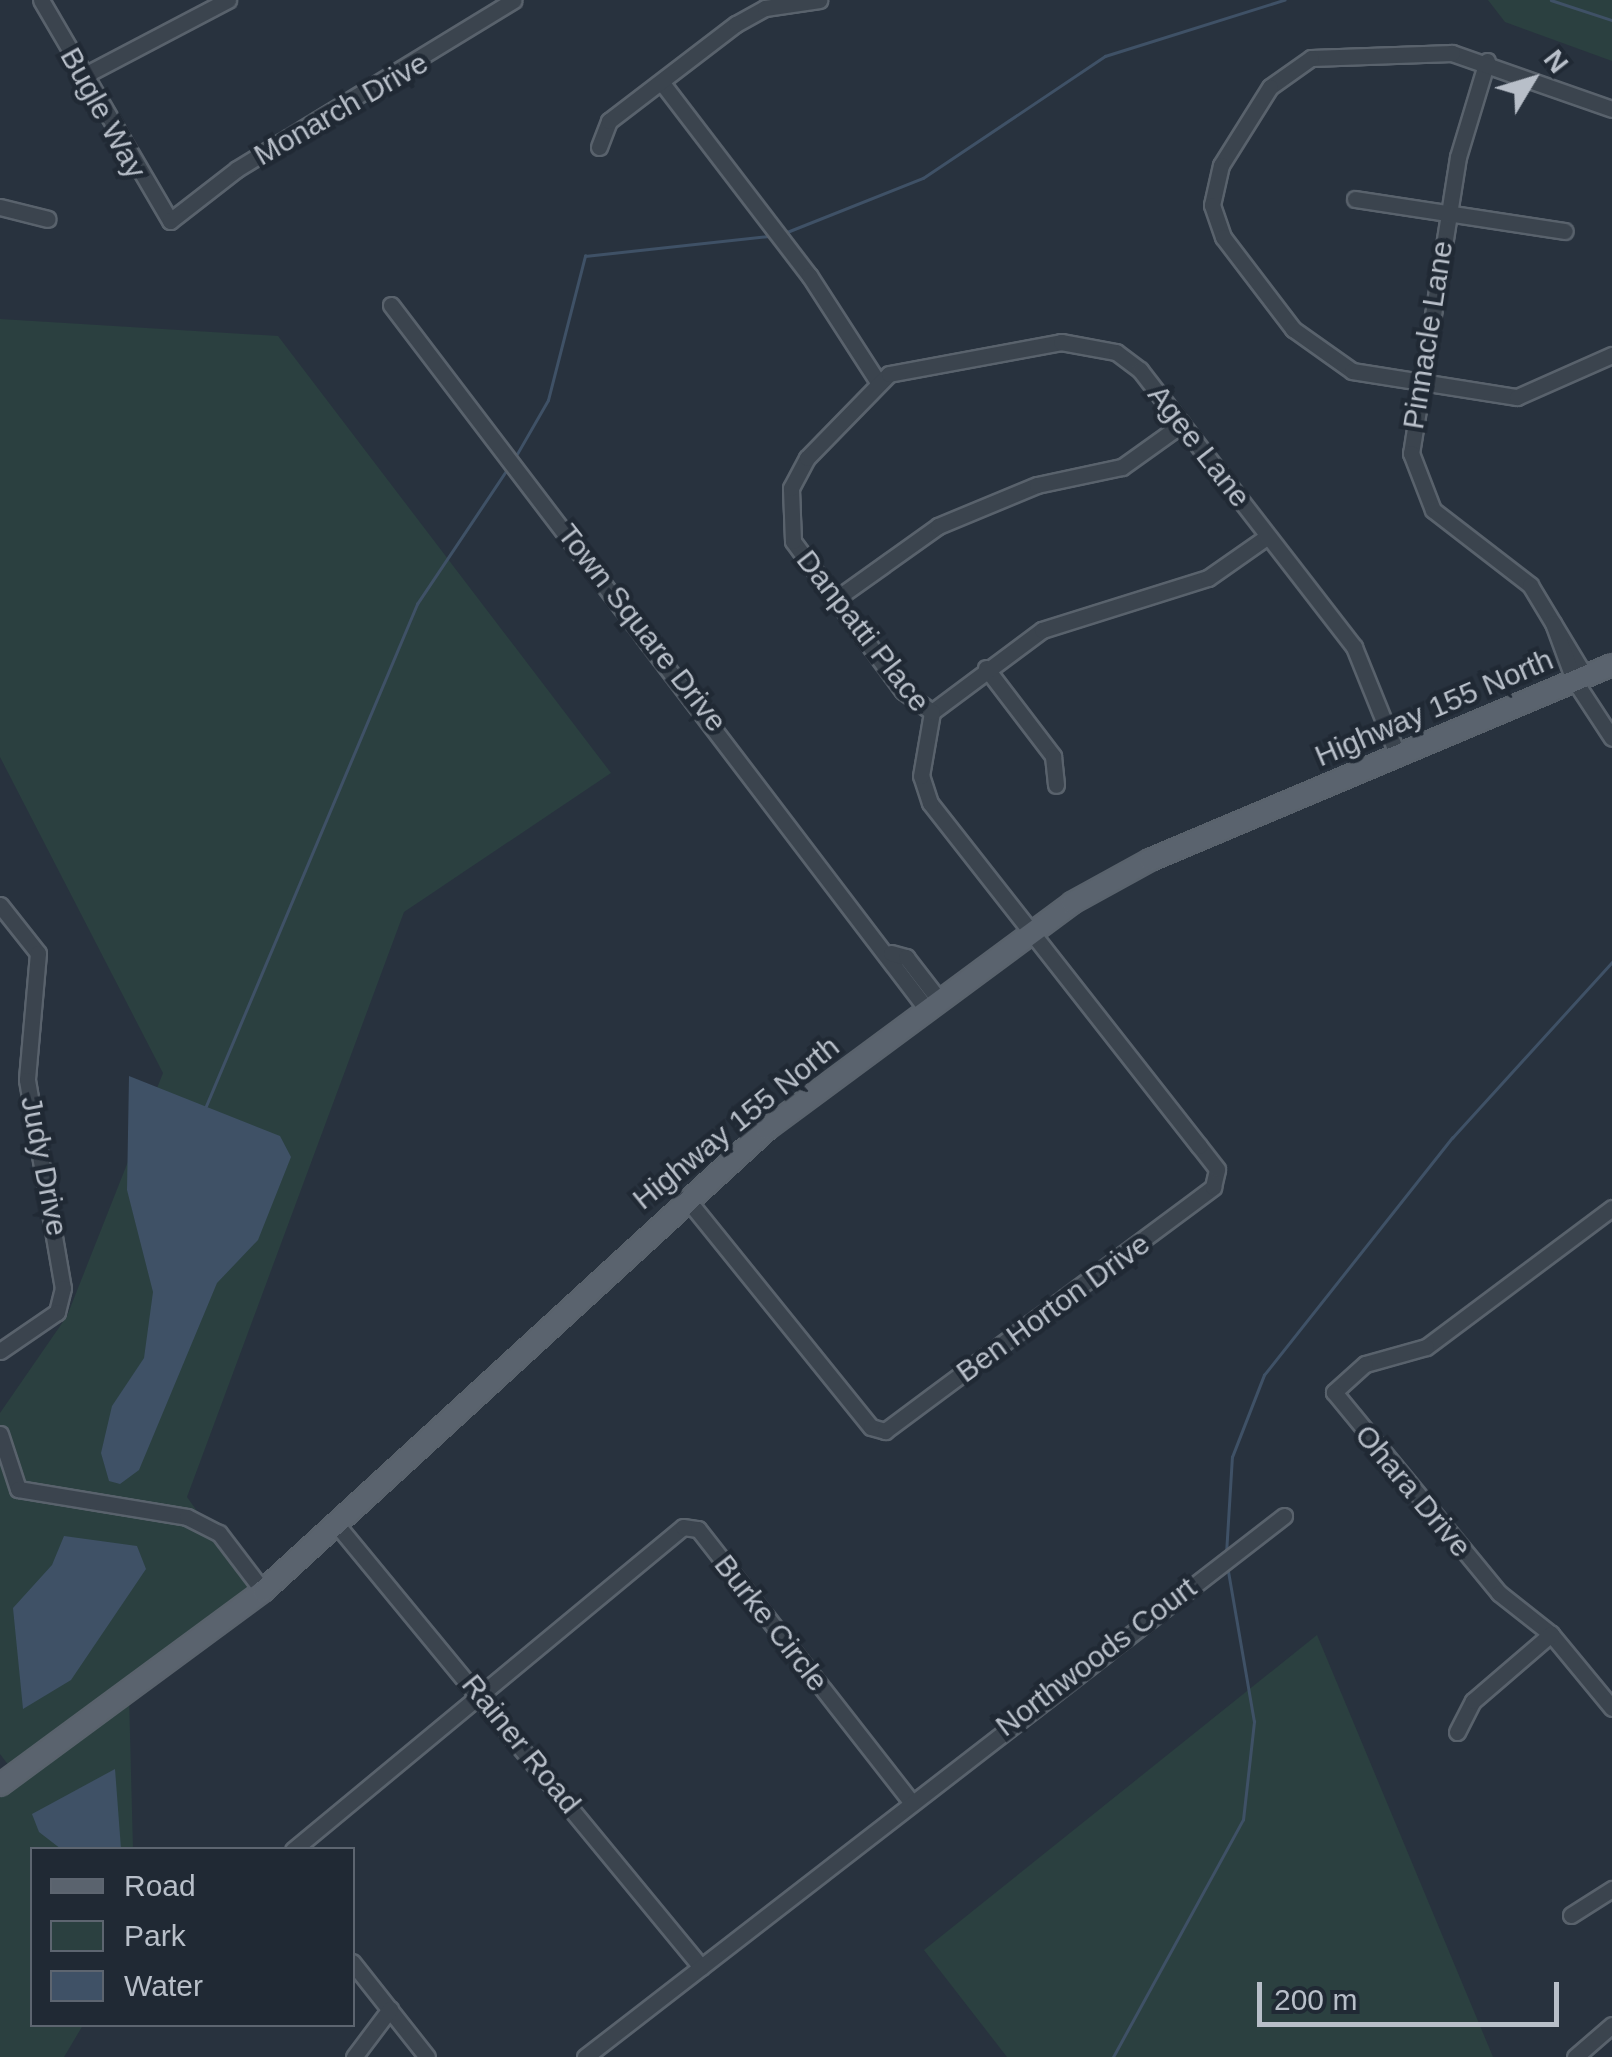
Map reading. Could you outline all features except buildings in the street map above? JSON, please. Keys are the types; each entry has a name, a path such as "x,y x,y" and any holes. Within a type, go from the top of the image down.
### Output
{"main road":[{"name":"Highway 155 North","path":"0,1786 262,1591 686,1198 934,1006 1030,937 1130,869 1612,665"}],"street":[{"name":"Bugle Way","path":"41,0 170,222"},
{"path":"82,76 228,0"},
{"name":"Monarch Drive","path":"170,222 238,169 514,0"},
{"path":"599,147 610,121 766,8 819,0"},
{"path":"1612,110 1487,61 1402,49 1296,64 1270,87 1213,187 1223,237 1305,342 1343,368 1417,385 1527,395 1612,355"},
{"name":"Pinnacle Lane","path":"1487,61 1448,211 1417,385 1411,453 1427,500 1456,534 1525,580 1551,614 1612,738"},
{"path":"662,82 809,274 878,382"},
{"path":"1355,199 1565,231"},
{"path":"0,207 48,219"},
{"name":"Town Square Drive","path":"390,305 934,1006"},
{"name":"Agee Lane","path":"878,382 919,364 1088,343 1140,370 1354,648 1398,756"},
{"name":"Danpatti Place","path":"878,382 837,419 792,488 793,541 903,692 932,712 921,776 930,803 1030,937"},
{"path":"833,600 938,526 1037,485 1122,466 1182,424"},
{"path":"932,712 986,668 1088,611 1208,578 1268,536"},
{"path":"986,668 1053,756 1056,784"},
{"name":"Judy Drive","path":"0,904 38,952 27,1080 63,1288 57,1312 0,1352"},
{"name":"Ben Horton Drive","path":"686,1198 871,1427 885,1430 1196,1202 1216,1170 1030,937"},
{"name":"Ohara Drive","path":"1612,1208 1426,1347 1365,1364 1334,1392 1499,1593 1551,1634 1612,1708"},
{"path":"0,1434 18,1489 187,1517 219,1533 262,1591"},
{"name":"Northwoods Court","path":"910,1800 1284,1516"},
{"name":"Rainer Road","path":"337,1525 483,1696 701,1967"},
{"name":"Burke Circle","path":"298,1847 483,1696 664,1540 698,1529 910,1800"},
{"path":"1457,1732 1473,1700 1551,1634"},
{"path":"586,2057 910,1800"},
{"path":"1571,1915 1612,1889"},
{"path":"355,1966 427,2057"},
{"path":"354,2057 390,2009"},
{"path":"1575,2057 1612,2025"}],"green space":[{"path":"1488,0 1612,0 1612,61 1505,22"},
{"path":"0,319 278,336 611,773 404,912 187,1497 253,1590 129,1696 133,1847 30,1847 30,2027 82,2027 64,2057 0,2057 0,1790 18,1778 0,1754 0,1413 67,1316 163,1073 0,757"},
{"path":"1317,1635 1493,2057 1007,2057 924,1950"}],"water":[{"path":"129,1076 280,1136 291,1157 258,1240 217,1283 139,1470 120,1484 109,1481 101,1453 112,1406 144,1358 153,1292 127,1190"},
{"path":"64,1536 137,1546 146,1569 71,1680 23,1709 13,1608 52,1565"},
{"path":"115,1769 121,1847 58,1847 39,1832 32,1814"}],"waterway":[{"path":"787,232 923,178 1105,56 1284,0"},
{"path":"1551,0 1612,20"},
{"path":"517,454 548,400 585,256 769,236"},
{"path":"206,1106 417,604 508,468"},
{"path":"1226,1554 1232,1457 1264,1375 1452,1138 1612,962"},
{"path":"1113,2057 1243,1820 1254,1722 1227,1566"}]}
